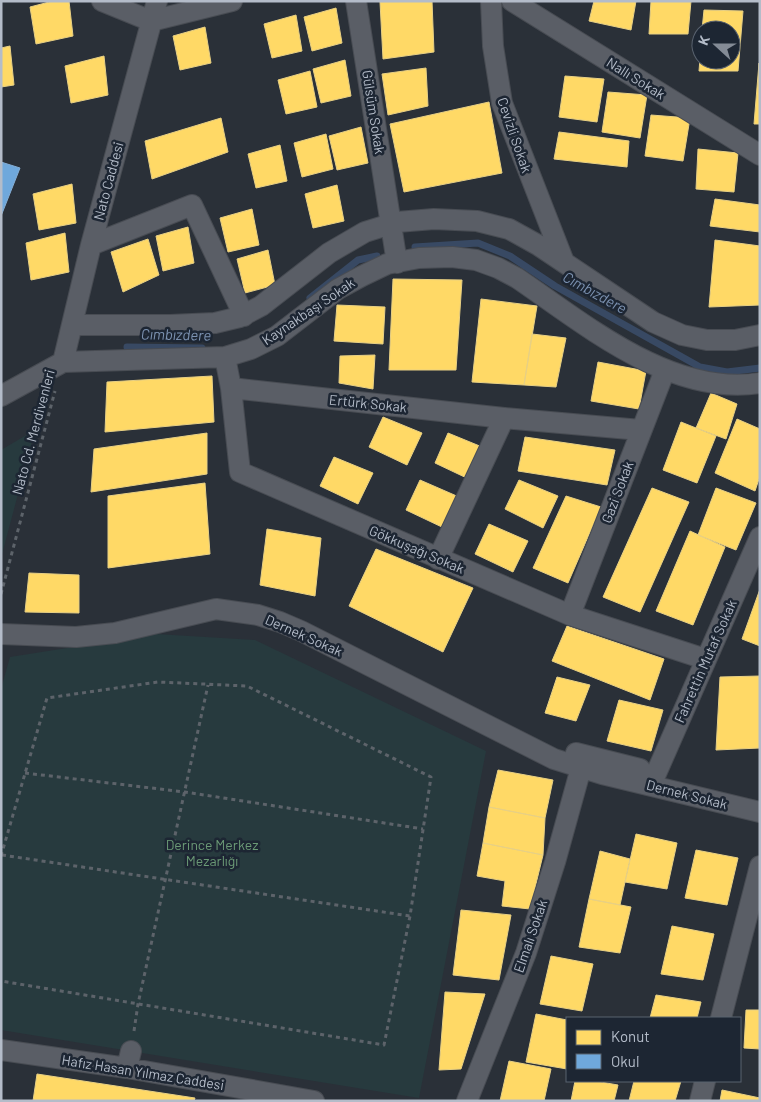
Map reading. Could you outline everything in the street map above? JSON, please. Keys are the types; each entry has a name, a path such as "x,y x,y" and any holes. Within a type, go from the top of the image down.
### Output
{"street":[{"path":"102,1 151,21 232,1"},
{"name":"Nato Caddesi","path":"63,362 91,245 157,1"},
{"name":"Gülsüm Sokak","path":"356,1 397,262"},
{"name":"Cevizli Sokak","path":"492,1 493,46 502,103 564,262"},
{"name":"Nallı Sokak","path":"512,1 760,155"},
{"path":"91,245 192,205 244,316"},
{"path":"72,325 215,323 244,316 261,306 328,253 365,232 392,224 434,220 476,221 509,229 564,262 653,322 682,336 707,340 735,340 760,335"},
{"name":"Kaynakbaşı Sokak","path":"63,362 224,357 251,349 277,336 338,289 388,264 419,258 452,257 476,260 498,268 517,278 630,353 665,370 701,381 728,384 760,383"},
{"name":"Gökkuşağı Sokak","path":"224,357 231,388 240,472 438,559 570,614 705,659"},
{"path":"1,396 63,362"},
{"name":"Gazi Sokak","path":"570,614 665,370"},
{"name":"Ertürk Sokak","path":"231,388 504,418 641,430"},
{"path":"438,559 504,418"},
{"name":"Fahrettin Mutaf Sokak","path":"654,779 760,537"},
{"name":"Dernek Sokak","path":"1,634 76,637 115,633 216,609 258,615 301,631 554,759 581,768 654,779 760,799"},
{"name":"Dernek Sokak","path":"529,747 577,753 760,812"},
{"name":"Elmalı Sokak","path":"467,1101 526,953 555,862 581,768"},
{"path":"721,1017 760,866"},
{"name":"Hafız Hasan Yılmaz Caddesi","path":"1,1050 129,1060 314,1101"},
{"path":"700,1101 705,1082"}],"path":[{"name":"Nato Cd. Merdivenleri","path":"1,594 63,362"},
{"path":"1,981 384,1045 410,916 431,778 247,686 158,682 47,698 2,855 410,916"},
{"path":"129,1060 138,1004 208,685"},
{"path":"25,773 185,792 423,830"}],"green space":[{"path":"35,430 1,558 1,450"},
{"name":"Derince Merkez Mezarlığı","path":"156,634 255,640 486,751 419,1098 1,1030 1,689 10,657"}],"building: Konut":[{"path":"53,1 69,1 73,36 36,44 30,7"},
{"path":"432,1 434,52 383,59 380,2"},
{"path":"594,1 636,1 631,30 589,21"},
{"path":"651,1 691,1 688,34 649,34"},
{"path":"336,8 342,43 312,51 304,17"},
{"path":"704,10 743,11 741,35 741,20 703,20"},
{"path":"296,15 302,51 272,58 264,24"},
{"path":"205,27 211,63 180,70 173,36"},
{"path":"10,46 14,85 1,87 1,48"},
{"path":"104,56 108,95 71,103 65,66"},
{"path":"345,60 351,96 321,103 313,69"},
{"path":"759,63 760,124 754,124"},
{"path":"426,68 428,106 388,115 382,74"},
{"path":"699,70 738,70 738,71"},
{"path":"310,71 317,107 286,114 278,80"},
{"path":"565,76 604,79 597,122 559,117"},
{"path":"608,92 647,95 640,138 602,132"},
{"path":"489,102 502,173 404,192 390,124"},
{"path":"651,115 690,118 683,161 645,156"},
{"path":"221,118 228,152 152,179 145,141"},
{"path":"361,127 368,163 337,170 329,136"},
{"path":"559,132 629,141 627,167 554,159"},
{"path":"326,134 333,169 302,177 294,143"},
{"path":"280,145 287,181 256,188 248,154"},
{"path":"698,149 738,153 734,192 696,189"},
{"path":"72,184 76,223 39,230 33,194"},
{"path":"337,185 344,221 313,228 305,194"},
{"path":"715,199 760,205 760,232 710,226"},
{"path":"252,209 259,245 228,252 220,218"},
{"path":"188,227 194,263 163,271 156,236"},
{"path":"65,233 69,272 31,280 26,243"},
{"path":"148,239 159,275 123,292 111,252"},
{"path":"715,240 760,246 760,305 709,307"},
{"path":"268,250 275,285 245,293 237,259"},
{"path":"393,279 462,280 456,370 389,370"},
{"path":"481,299 537,306 524,385 472,382"},
{"path":"337,305 385,307 383,344 334,341"},
{"path":"532,334 566,338 556,387 524,385"},
{"path":"375,355 373,389 339,383 340,356"},
{"path":"598,362 646,371 639,409 591,401"},
{"path":"212,376 214,422 105,432 107,382"},
{"path":"711,393 737,404 726,439 696,428"},
{"path":"383,417 422,433 407,465 369,447"},
{"path":"737,419 760,429 760,476 755,491 715,473"},
{"path":"681,422 716,436 697,483 663,470"},
{"path":"207,433 207,474 91,492 94,449"},
{"path":"448,433 487,449 473,481 435,463"},
{"path":"525,437 615,450 607,485 518,471"},
{"path":"334,457 373,473 358,504 320,486"},
{"path":"420,480 459,497 444,528 406,510"},
{"path":"519,480 558,496 543,528 505,509"},
{"path":"205,483 210,554 108,568 108,496"},
{"path":"652,488 689,502 640,612 603,597"},
{"path":"716,488 756,503 736,550 698,535"},
{"path":"566,496 601,507 568,583 533,568"},
{"path":"489,524 528,541 513,572 475,554"},
{"path":"267,529 321,538 315,596 260,585"},
{"path":"690,531 725,547 693,625 656,611"},
{"path":"376,549 473,588 443,652 349,606"},
{"path":"29,573 79,575 79,613 25,612"},
{"path":"760,589 760,646 742,639"},
{"path":"567,626 664,659 650,700 552,661"},
{"path":"760,676 760,748 716,750 720,677"},
{"path":"557,677 590,685 576,721 545,713"},
{"path":"619,700 663,710 651,751 607,741"},
{"path":"498,770 553,780 545,818 489,807"},
{"path":"489,807 545,818 543,855 483,843"},
{"path":"636,834 677,843 667,889 625,882"},
{"path":"483,843 543,855 530,909 502,906 505,881 477,876"},
{"path":"696,850 738,858 727,905 685,898"},
{"path":"600,851 630,859 620,905 589,899"},
{"path":"589,899 631,907 620,953 579,947"},
{"path":"461,910 511,915 499,980 453,975"},
{"path":"672,926 714,934 703,980 661,974"},
{"path":"551,956 593,964 582,1011 540,1004"},
{"path":"445,992 485,994 461,1069 439,1070"},
{"path":"656,995 701,1002 697,1017 650,1017"},
{"path":"746,1010 760,1010 760,1049 744,1048"},
{"path":"536,1014 566,1020 566,1069 526,1062"},
{"path":"509,1061 551,1069 544,1101 500,1101"},
{"path":"37,1074 195,1098 194,1101 33,1101"},
{"path":"575,1082 601,1082 618,1085 614,1101 571,1101"},
{"path":"634,1082 681,1082 675,1101 629,1101"},
{"path":"722,1090 760,1098 760,1101 720,1101"}],"building: Okul":[{"path":"1,162 20,168 1,216"}],"waterway":[{"name":"Cımbızdere","path":"415,247 478,243 510,256 555,286 700,367 727,372 760,368"},
{"name":"Cımbızdere","path":"310,298 358,260 377,256"},
{"name":"Cımbızdere","path":"127,347 202,348"}]}
